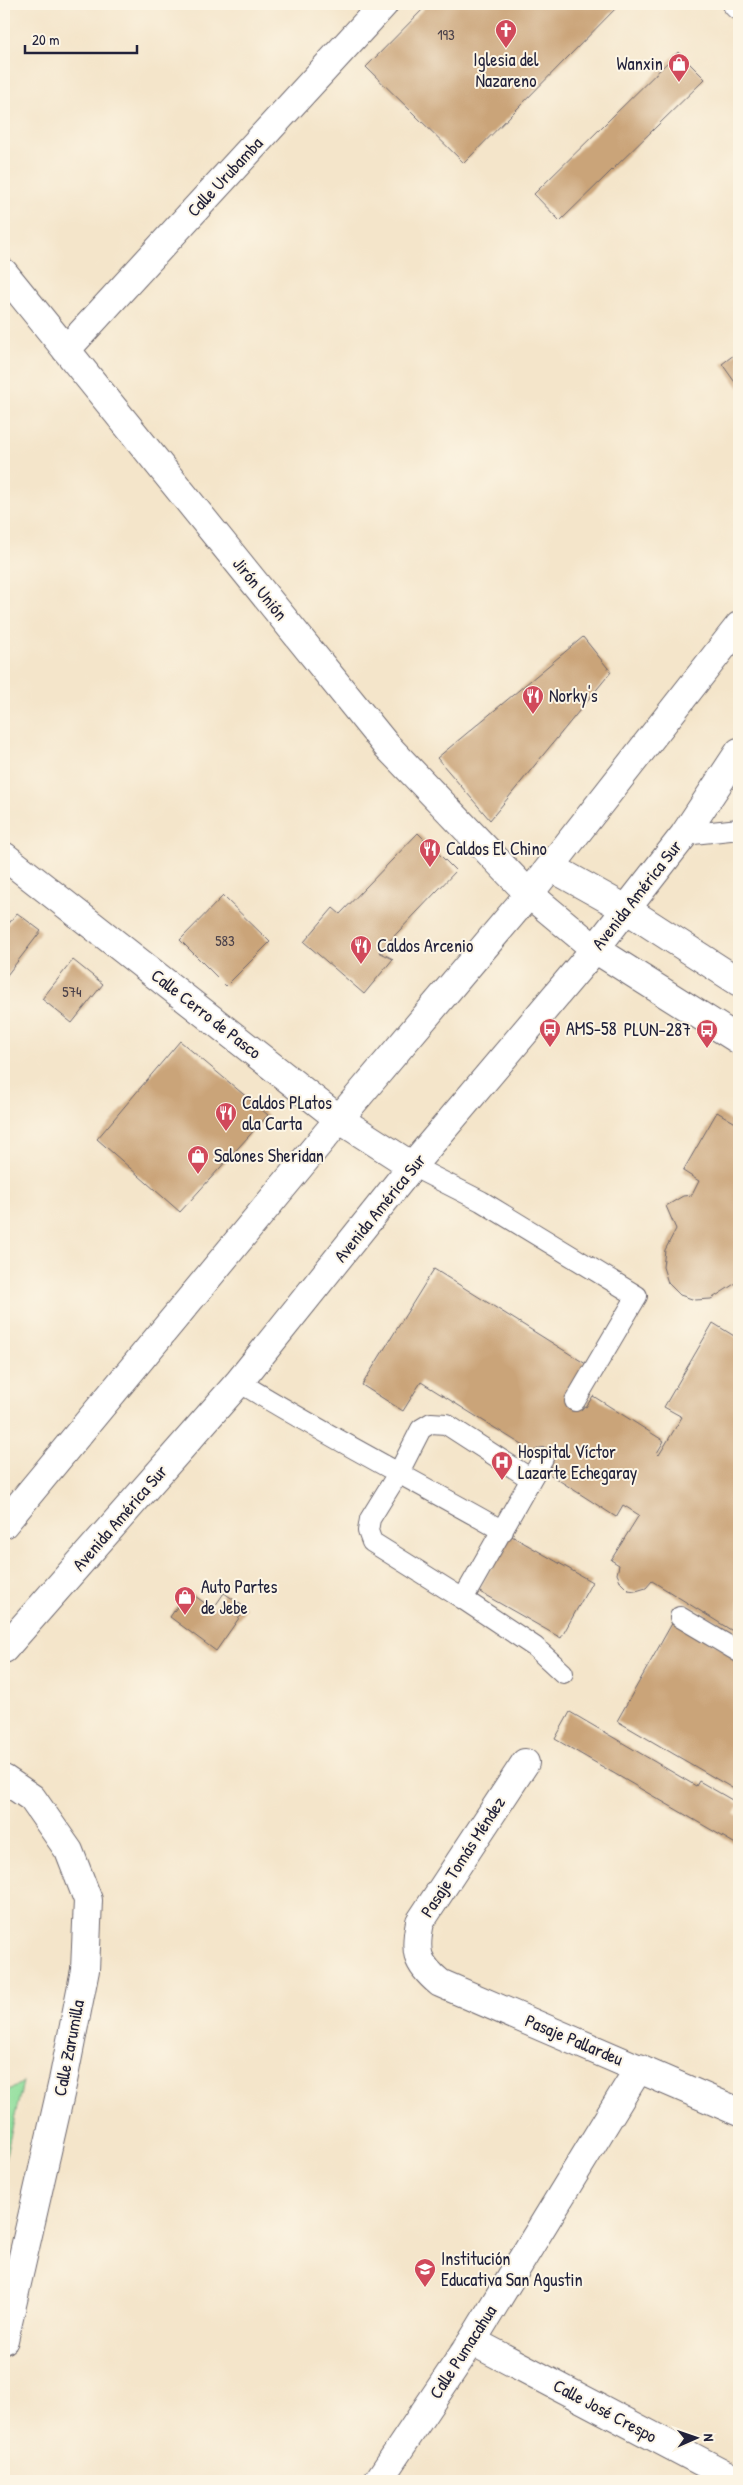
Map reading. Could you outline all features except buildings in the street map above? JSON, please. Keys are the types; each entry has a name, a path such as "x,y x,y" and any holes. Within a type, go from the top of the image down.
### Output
{"street":[{"name":"Calle Urubamba","path":"66,350 384,4"},
{"name":"Jirón Unión","path":"4,273 386,745 529,894 595,949 739,1040"},
{"path":"4,1524 339,1118 529,894 739,626"},
{"name":"Avenida América Sur","path":"4,1650 239,1382 412,1166 595,949 684,835 739,752"},
{"name":"Calle Cerro de Pasco","path":"4,856 339,1118 412,1166"},
{"path":"551,866 626,909 739,982"},
{"name":"Pasaje Tomás Méndez","path":"418,1958 416,1939 420,1922 525,1763"},
{"name":"Calle Zarumilla","path":"4,1779 32,1798 69,1851 88,1900 83,1979 63,2081 4,2340"},
{"name":"Pasaje Pallardeu","path":"418,1958 427,1971 440,1983 739,2112"},
{"name":"Calle Pumacahua","path":"378,2481 472,2341 639,2068"},
{"name":"Calle José Crespo","path":"472,2341 738,2481"}],"lane":[{"path":"684,835 739,829"},
{"path":"412,1166 481,1201 637,1296 576,1401"},
{"path":"239,1382 308,1424 399,1472 502,1530"},
{"path":"531,1479 446,1424 431,1424 421,1429 399,1472 370,1519 368,1531 372,1542 535,1647 563,1673"},
{"path":"463,1599 542,1458"},
{"path":"680,1617 739,1652"}],"green space":[{"path":"23,2082 4,2163 4,2094"}],"place":[{"name":"Iglesia del Nazareno","path":"506,49"},
{"name":"Wanxin","path":"679,83"},
{"name":"Norky's","path":"533,715"},
{"name":"Caldos El Chino","path":"430,868"},
{"name":"Caldos Arcenio","path":"361,965"},
{"name":"AMS-58","path":"550,1048"},
{"name":"PLUN-287","path":"707,1049"},
{"name":"Caldos PLatos ala Carta","path":"226,1132"},
{"name":"Salones Sheridan","path":"198,1175"},
{"name":"Hospital Víctor Lazarte Echegaray","path":"502,1481"},
{"name":"Auto Partes de Jebe","path":"185,1616"},
{"name":"Institución Educativa San Agustin","path":"425,2288"}]}
